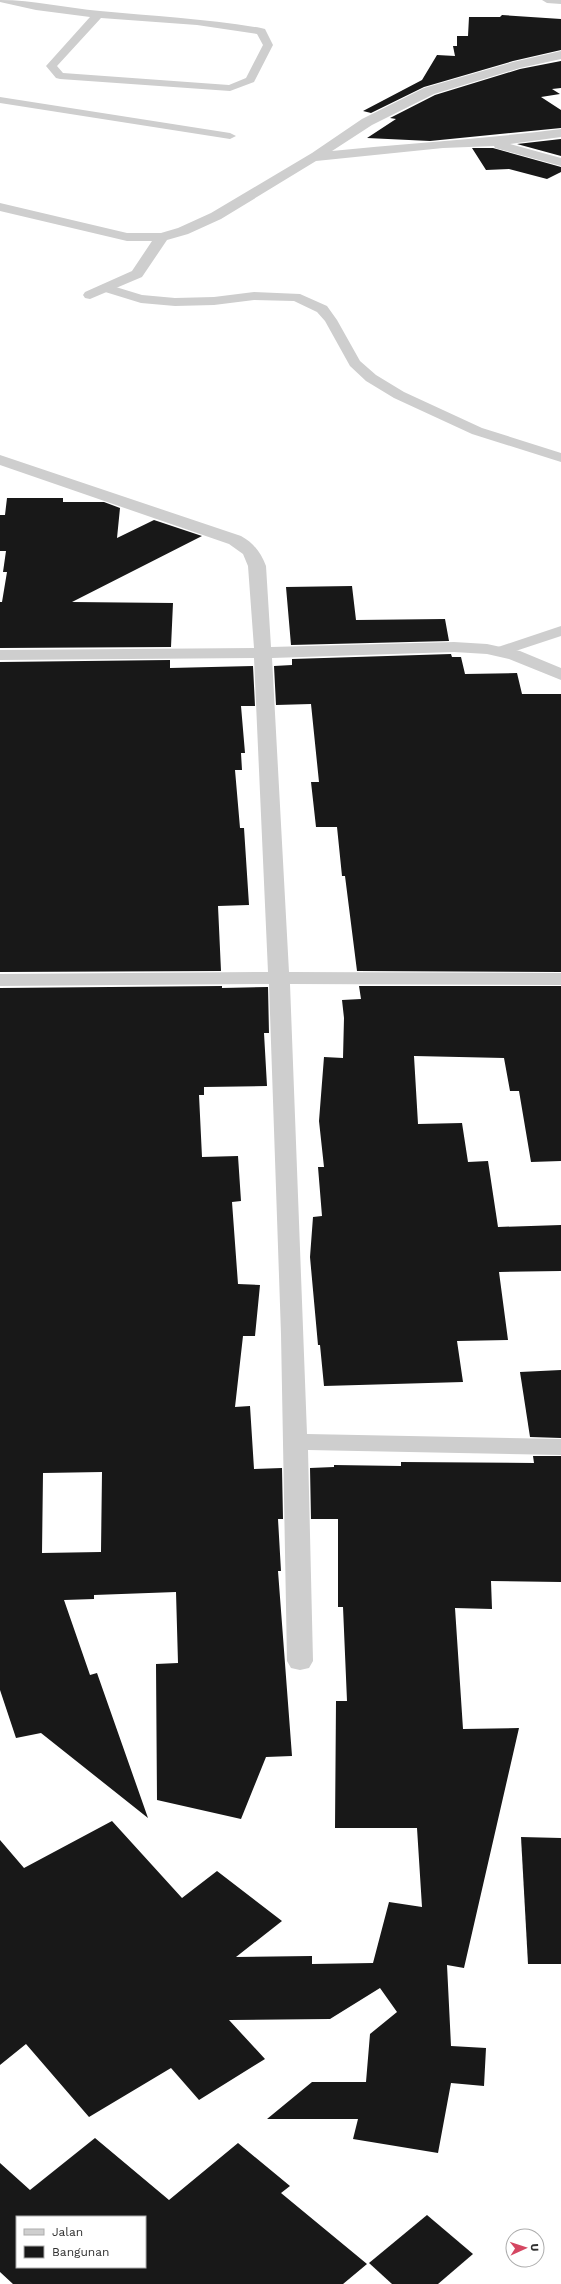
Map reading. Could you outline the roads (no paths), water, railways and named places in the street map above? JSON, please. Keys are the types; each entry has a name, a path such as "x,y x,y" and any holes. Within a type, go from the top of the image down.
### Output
{"street":[{"path":"0,207 127,237 162,237 183,231 216,216 367,122 429,91 517,65 561,55"},
{"path":"313,157 443,144 491,142 561,133"},
{"path":"491,142 561,162"},
{"path":"90,295 137,274 162,237"},
{"path":"0,460 244,544 253,553 257,566 263,652 275,932 279,978 296,1442 300,1661"},
{"path":"0,654 263,652 454,647 514,655 561,675"},
{"path":"0,980 279,978 561,979"},
{"path":"296,1442 561,1447"}],"lane":[{"path":"4,0 98,14 231,25 261,31 268,46 250,80 230,88 60,76 51,66 98,14"},
{"path":"547,0 561,1"},
{"path":"0,100 230,136"},
{"path":"106,288 141,299 175,302 214,301 254,296 296,297 322,309 331,320 355,363 371,378 399,395 477,431 561,458"},
{"path":"500,652 561,631"}]}
